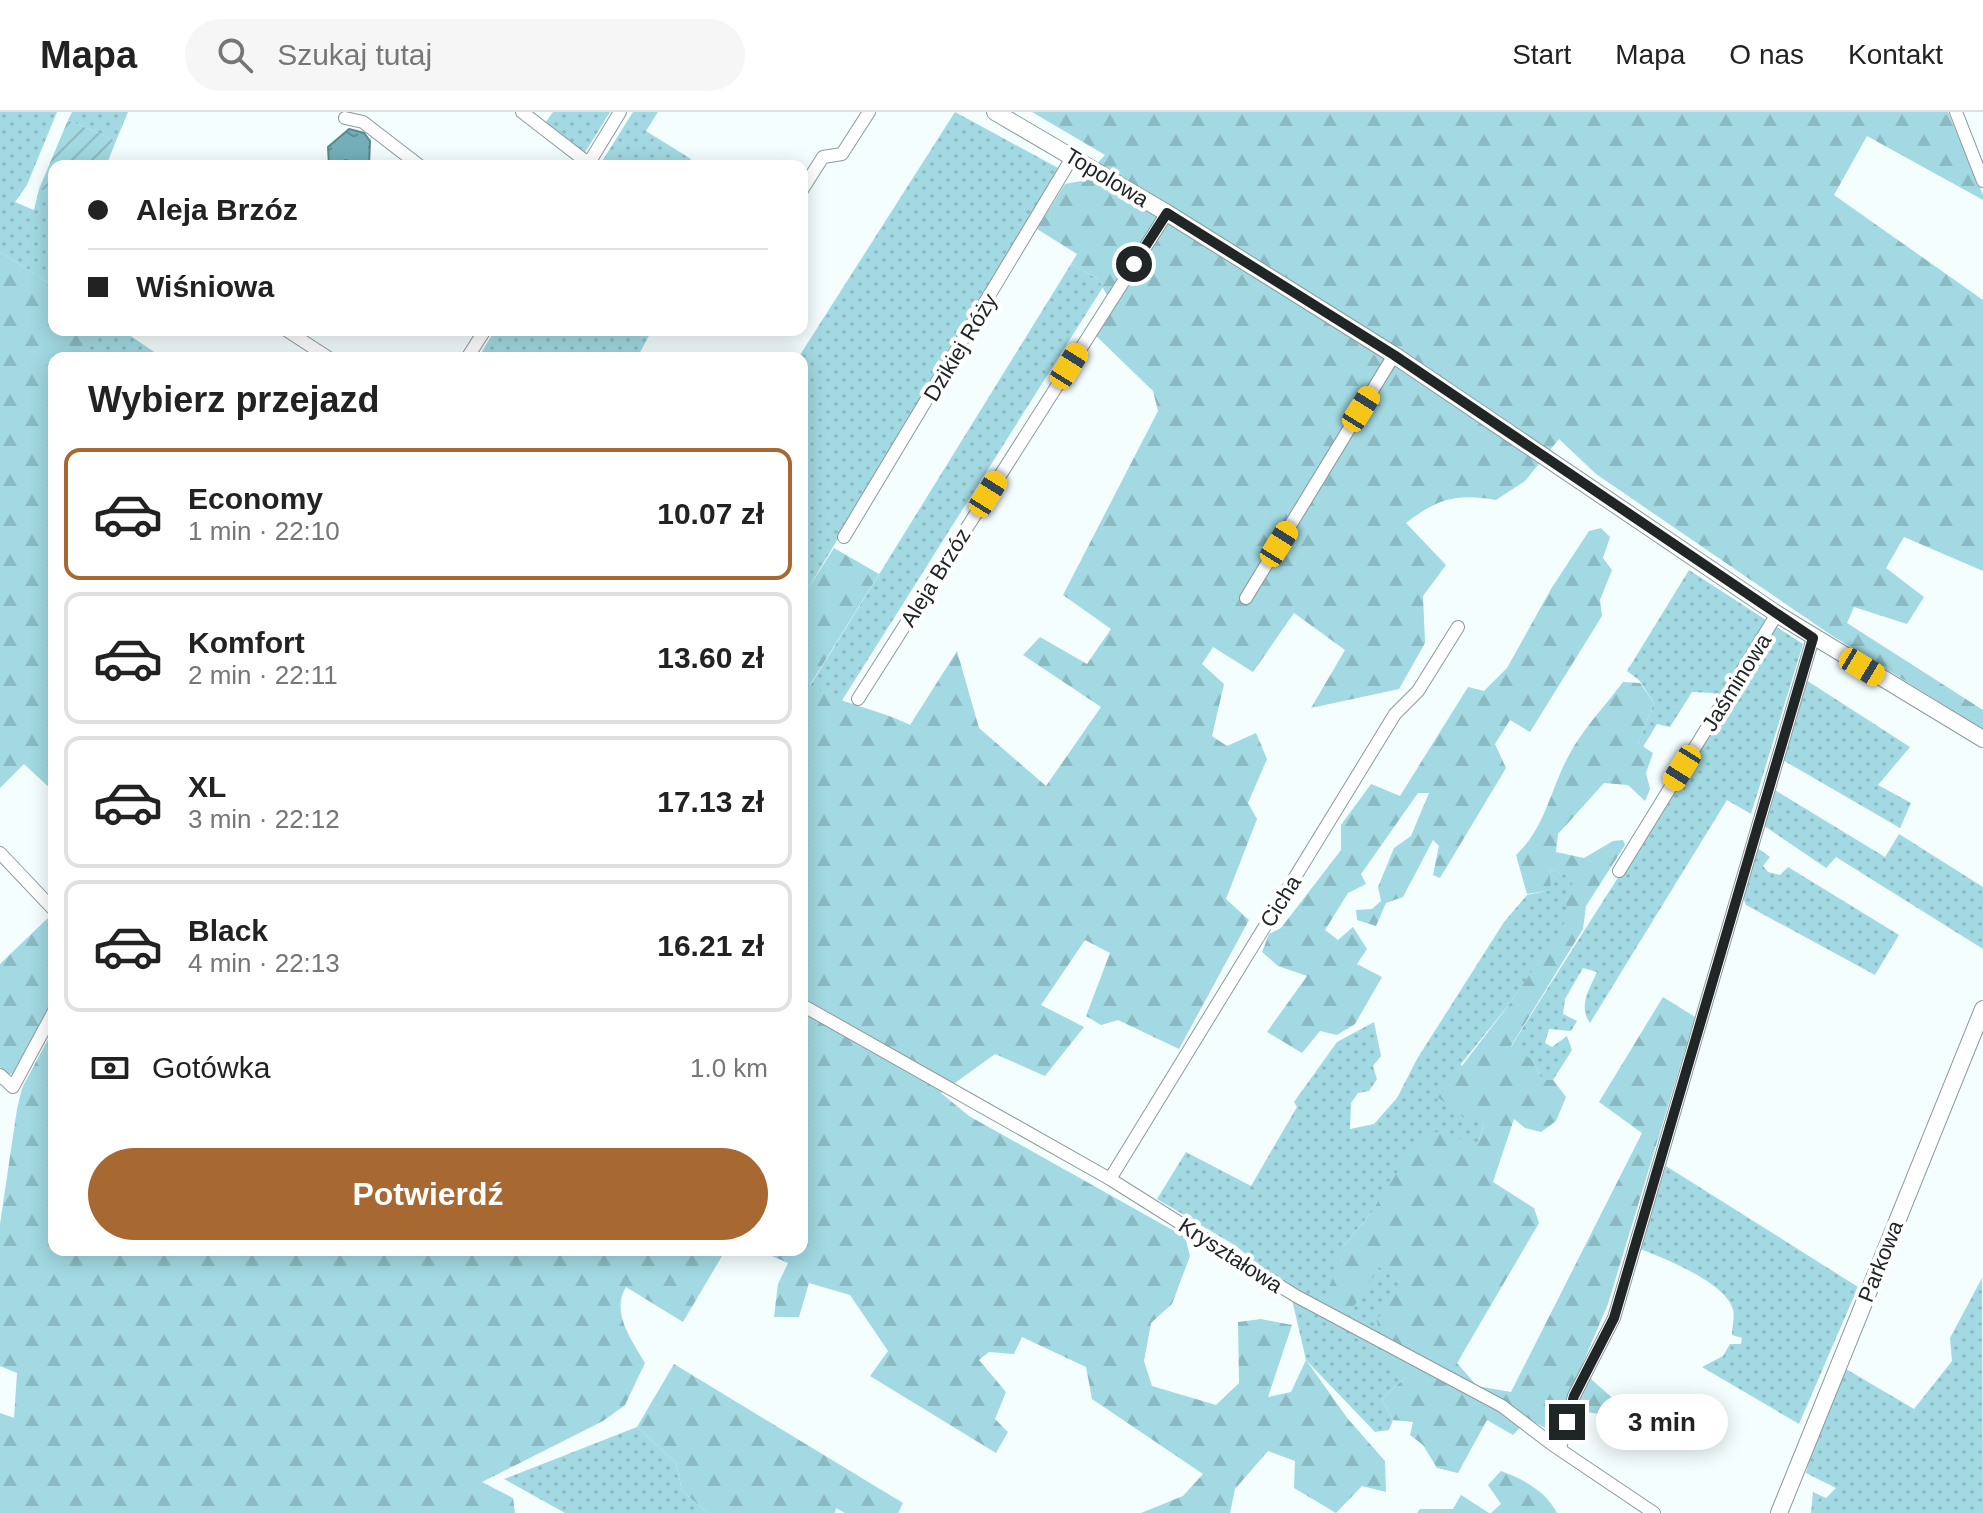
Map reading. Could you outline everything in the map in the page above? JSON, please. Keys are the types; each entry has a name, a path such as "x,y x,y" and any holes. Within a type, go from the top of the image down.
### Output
{"street":[{"path":"522,112 582,160"},
{"path":"591,160 620,112"},
{"path":"808,181 823,157 842,154 869,112"},
{"name":"Topolowa","path":"995,112 1167,213 1394,355 1813,638 1983,739"},
{"path":"1956,112 1983,181"},
{"path":"345,118 363,122 412,160"},
{"name":"Dzikiej Róży","path":"844,537 1073,156"},
{"name":"Aleja Brzóz","path":"858,699 1167,213"},
{"path":"295,336 320,352"},
{"path":"1246,598 1394,355"},
{"name":"Jaśminowa","path":"1619,871 1777,614"},
{"name":"Cicha","path":"1110,1179 1395,714 1418,691 1458,627"},
{"path":"1560,1448 1574,1396 1614,1318 1813,638"},
{"path":"0,853 48,904"},
{"name":"Kryształowa","path":"808,1008 1110,1179 1287,1291 1502,1406 1654,1513"},
{"name":"Parkowa","path":"1779,1513 1983,1009"},
{"path":"0,1075 13,1087 48,1022"}],"green space":[{"path":"0,112 57,112 27,185 15,202 34,210 39,189 48,193 48,282 0,252"},
{"path":"72,112 128,112 116,141 68,120"},
{"path":"553,112 610,112 584,154 545,123"},
{"path":"633,112 658,112 646,131 691,159 690,160 603,160"},
{"path":"955,112 1060,169 809,587 808,352 802,352"},
{"path":"1032,112 1948,112 1983,195 1983,200 1867,136 1834,195 1983,300 1983,571 1904,537 1886,568 1924,597 1907,624 1854,607 1847,623 1983,710 1983,729 1831,635 1596,474 1559,439 1525,481 1496,500 1469,497 1448,500 1428,508 1406,523 1446,565 1423,596 1425,643 1399,689 1311,708 1345,650 1294,613 1253,672 1213,647 1202,664 1224,684 1212,736 1227,746 1256,733 1267,759 1248,803 1257,819 1226,899 1249,920 1179,1049 1118,1020 1101,1025 1086,1016 1110,953 1085,940 1041,1005 1084,1027 1045,1076 995,1054 941,1093 969,1116 1185,1237 1190,1256 1172,1304 1151,1323 1144,1361 1152,1386 1216,1405 1239,1383 1238,1322 1261,1319 1292,1325 1268,1397 1291,1392 1306,1360 1348,1419 1385,1461 1386,1492 1362,1486 1336,1513 1294,1488 1295,1461 1268,1451 1235,1489 1230,1513 1141,1513 1183,1496 1203,1474 1092,1399 1086,1367 1022,1337 1014,1354 989,1352 979,1360 1006,1392 995,1419 1008,1432 996,1453 870,1376 888,1351 850,1295 809,1283 799,1317 774,1317 778,1284 788,1263 772,1256 808,1256 808,586 834,548 879,574 810,685 910,725 957,651 979,728 1046,786 1101,707 1023,655 1040,637 1087,664 1111,629 1063,595 1158,411 1153,391 1091,331 1109,299 1098,279 1071,264 1077,254 1037,229 1065,184 1081,181 1105,155"},
{"path":"68,120 116,141 108,160 51,160"},
{"path":"48,168 48,193 39,189"},
{"path":"0,252 48,282 48,336 93,336 87,347 94,352 48,352 48,786 24,764 0,788"},
{"path":"1071,264 1098,279 1103,287 841,702 810,686"},
{"path":"93,336 131,336 154,352 94,352 86,347"},
{"path":"491,336 649,336 640,352 482,352"},
{"path":"1601,528 1610,537 1603,558 1612,570 1600,600 1602,616 1530,732 1510,720 1495,744 1506,768 1440,878 1433,875 1439,846 1433,840 1403,897 1386,903 1376,926 1357,920 1356,910 1372,909 1381,901 1378,887 1394,848 1411,836 1429,793 1418,793 1361,874 1366,884 1348,893 1325,930 1338,940 1353,927 1367,949 1357,964 1382,977 1355,1024 1337,1035 1320,1031 1302,1053 1267,1032 1307,976 1278,966 1262,952 1269,934 1281,928 1341,850 1341,825 1371,784 1400,796 1468,687 1484,691 1507,668 1551,589 1589,531"},
{"path":"1689,570 1803,644 1751,814 1727,800 1590,1023 1585,1004 1597,972 1583,968 1565,999 1563,1014 1577,1021 1571,1031 1549,1029 1545,1043 1552,1047 1567,1036 1572,1050 1553,1080 1542,1080 1533,1060 1511,1047 1725,704 1713,693 1692,692 1670,727 1657,724 1643,747 1638,743 1654,703 1639,680 1627,671"},
{"path":"1806,680 1910,747 1878,785 1911,803 1900,828 1781,759"},
{"path":"1623,682 1640,683 1654,703 1638,743 1653,753 1646,773 1650,789 1645,801 1628,785 1604,783 1558,834 1556,852 1584,858 1613,841 1623,840 1625,845 1586,906 1583,929 1511,1046 1533,1060 1542,1080 1553,1080 1566,1097 1556,1121 1541,1132 1525,1128 1514,1119 1493,1182 1534,1208 1539,1223 1457,1363 1477,1386 1511,1392 1642,1133 1599,1102 1663,997 1695,1017 1608,1304 1583,1363 1592,1380 1616,1401 1607,1415 1586,1412 1557,1434 1528,1419 1513,1435 1487,1420 1458,1473 1437,1468 1423,1445 1410,1435 1413,1422 1393,1420 1382,1399 1406,1377 1385,1360 1377,1320 1400,1283 1379,1267 1344,1322 1320,1315 1343,1247 1370,1214 1425,1129 1478,1144 1484,1123 1464,1118 1438,1097 1511,1002 1567,919 1566,900 1574,878 1549,869 1551,890 1527,894 1516,855 1534,833 1573,747"},
{"path":"1773,789 1885,857 1899,834 1983,887 1983,949 1836,857 1826,868 1763,825"},
{"path":"1756,847 1770,857 1763,866 1768,872 1780,875 1788,867 1899,935 1875,975 1746,905 1742,895"},
{"path":"1549,869 1575,878 1566,900 1568,919 1511,1002 1461,1064 1484,1123 1478,1144 1370,1214 1343,1247 1344,1322 1379,1266 1400,1283 1406,1377 1382,1399 1393,1420 1389,1430 1375,1432 1306,1360 1290,1291 1236,1246 1157,1199 1186,1152 1251,1186 1297,1107 1294,1102 1337,1042 1374,1022 1381,1056 1373,1066 1377,1079 1369,1091 1358,1093 1351,1103 1350,1129 1374,1124 1397,1098 1417,1059 1504,922 1527,895 1550,890"},
{"path":"48,918 48,1011 15,1073 6,1075 0,1067 0,964"},
{"path":"48,1039 48,1256 722,1256 683,1322 626,1287 622,1297 622,1316 629,1336 645,1363 625,1405 603,1421 482,1482 513,1498 515,1513 0,1513 0,1413 14,1418 17,1373 0,1366 0,1224 22,1088"},
{"path":"1666,1166 1858,1287 1799,1424 1702,1367 1723,1356 1730,1344 1741,1344 1742,1338 1732,1335 1734,1313 1728,1300 1707,1281 1640,1249"},
{"path":"1982,1278 1983,1513 1811,1513 1813,1492 1826,1498 1836,1488 1806,1473 1816,1432 1846,1369 1914,1409 1952,1361 1950,1338"},
{"path":"674,1364 903,1503 898,1513 845,1513 836,1508 835,1513 708,1513 682,1491 676,1463 637,1427"},
{"path":"637,1427 676,1463 682,1491 708,1513 565,1513 504,1479"},
{"path":"1501,1471 1533,1487 1547,1498 1557,1513 1491,1513 1501,1504 1488,1485"},
{"path":"1461,1495 1489,1513 1417,1513 1420,1509 1453,1509"}],"water":[{"path":"349,129 364,133 370,141 369,160 329,160 328,147"}],"route":[{"path":"1134,264 1167,213 1394,355 1813,638 1614,1318 1574,1396 1567,1422"}]}
